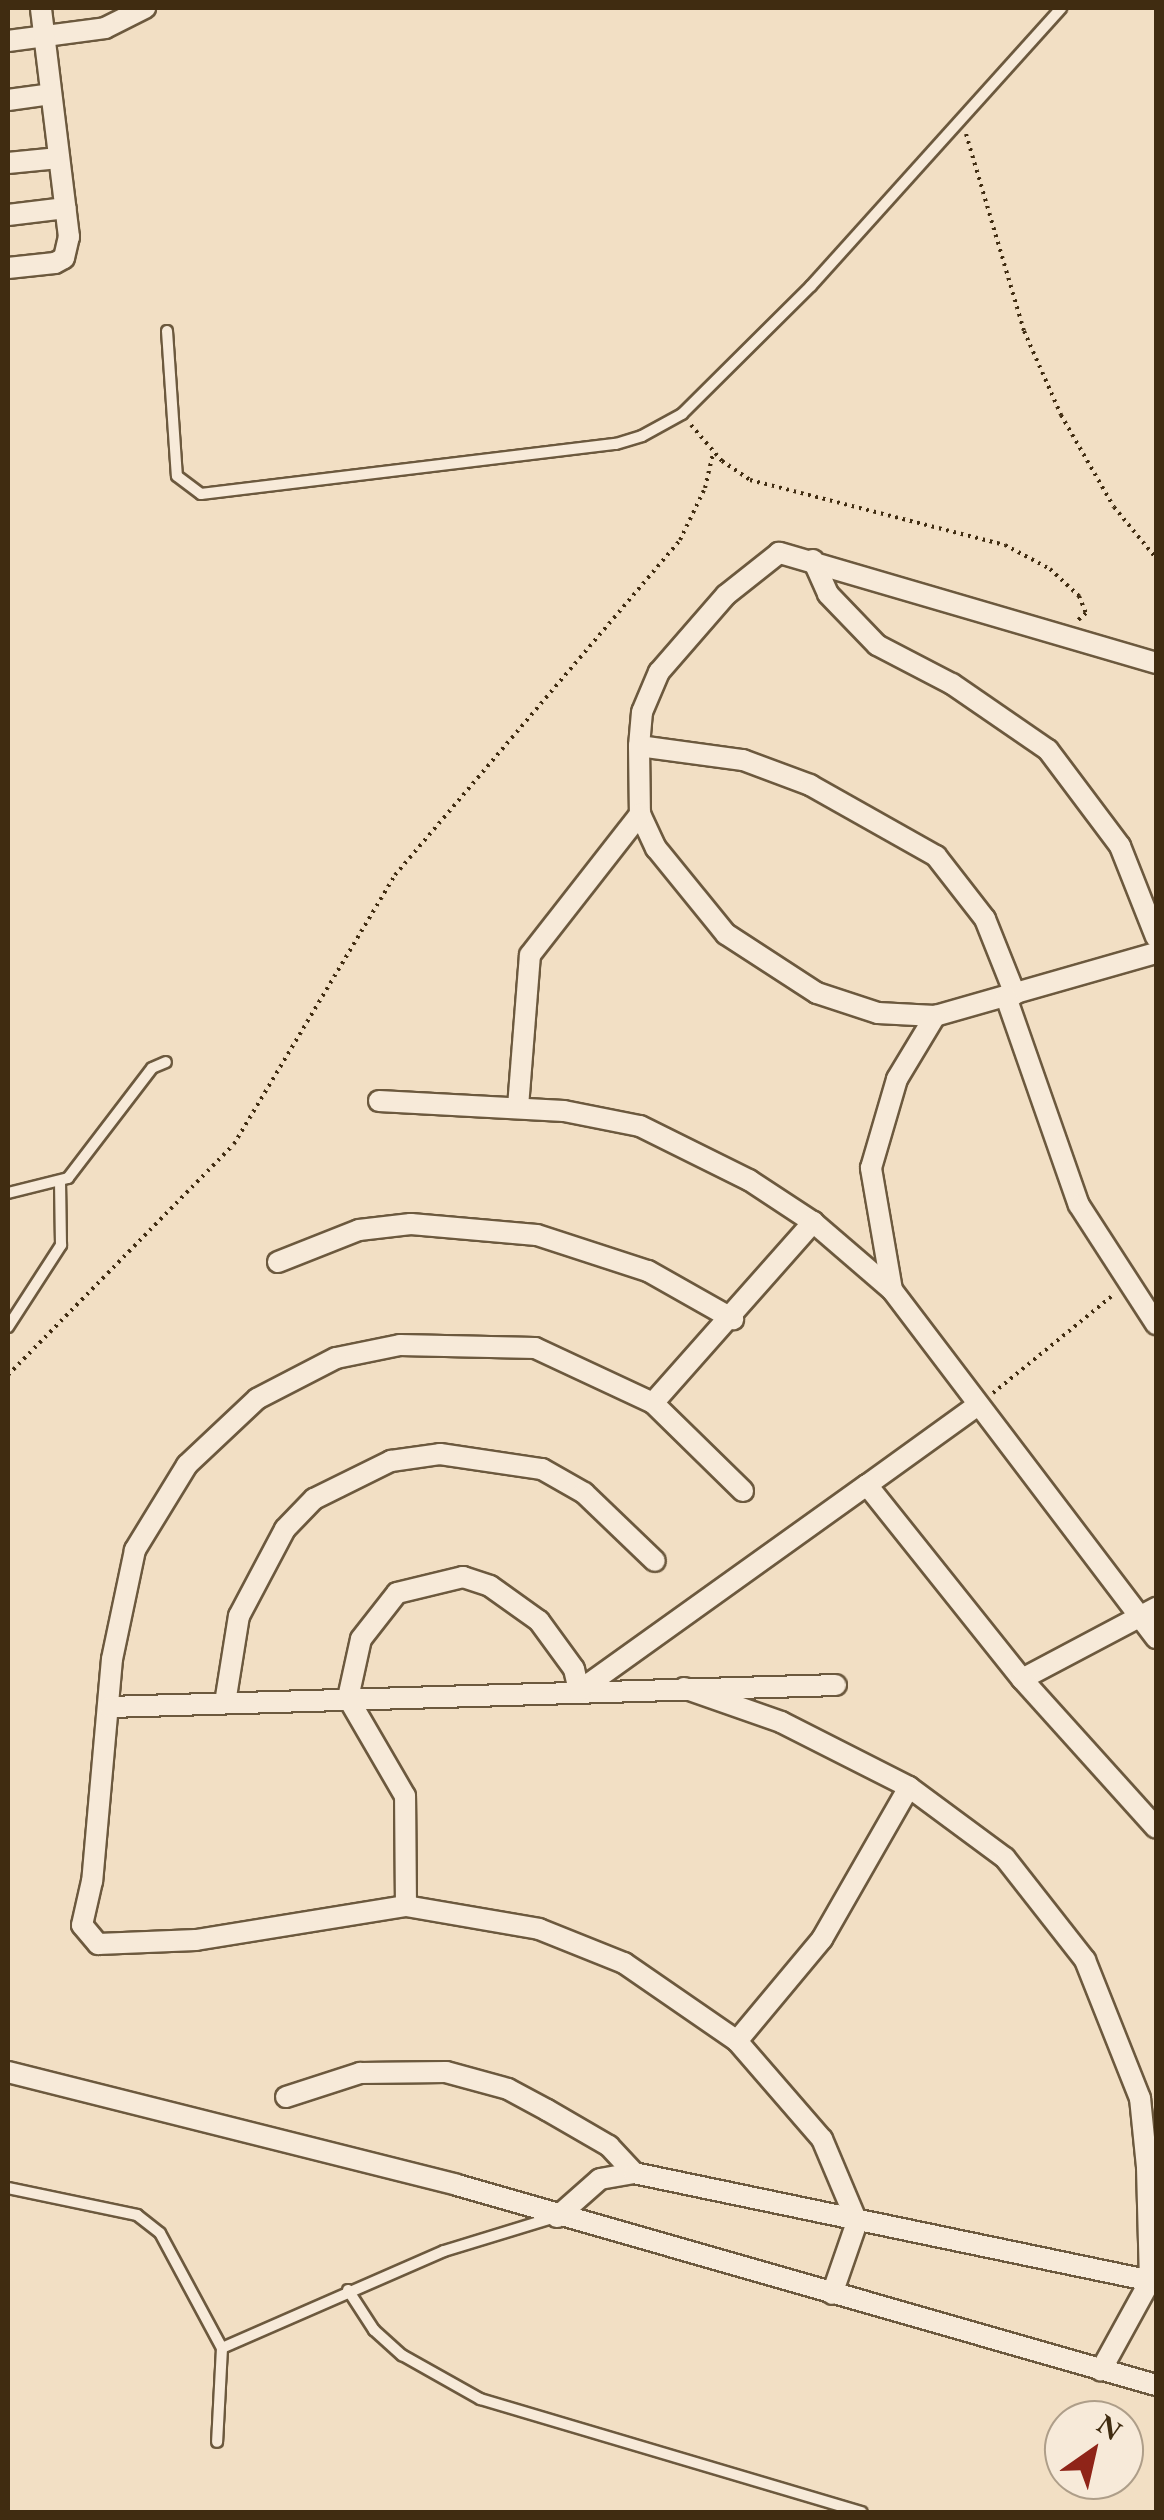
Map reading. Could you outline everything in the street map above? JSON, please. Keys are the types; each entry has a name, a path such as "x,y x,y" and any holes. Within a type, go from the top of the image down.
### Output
{"street":[{"path":"8,268 64,258 66,208 40,8"},
{"path":"8,41 105,28 145,8"},
{"path":"8,100 51,94"},
{"path":"8,163 59,158"},
{"path":"8,215 66,208"},
{"path":"1156,663 814,560 771,556 700,623 654,682 639,746 640,814 656,848 707,914 768,967 851,1007 934,1016 1156,953"},
{"path":"814,560 828,594 877,646 952,684 1048,750 1120,846 1156,938"},
{"path":"639,746 743,760 810,785 936,856 963,883 985,920 1069,1183 1156,1324"},
{"path":"518,1107 530,956 640,814"},
{"path":"892,1290 871,1168 897,1079 934,1016"},
{"path":"379,1101 518,1107 640,1126 749,1180 814,1222 892,1290 978,1405 1150,1614 1156,1638"},
{"path":"653,1402 734,1319 814,1222"},
{"path":"278,1262 360,1230 411,1224 537,1235 648,1271 734,1319"},
{"path":"743,1491 653,1402 535,1348 454,1342 336,1358 257,1399 188,1465 135,1550 112,1659 110,1707 82,1925 91,1940 269,1933 406,1906 539,1929 624,1962 737,2040 822,2138 857,2222 832,2294"},
{"path":"579,1691 978,1405"},
{"path":"225,1703 239,1616 285,1529 325,1491 391,1461 440,1454 542,1468 584,1492 655,1561"},
{"path":"867,1485 1022,1679 1156,1828"},
{"path":"406,1906 405,1796 348,1698 352,1664 376,1614 397,1592 464,1577 539,1620 574,1669 579,1691"},
{"path":"1022,1679 1150,1614"},
{"path":"110,1707 836,1685"},
{"path":"684,1688 781,1722 910,1788 1006,1858 1085,1960 1140,2098 1153,2282 1102,2370"},
{"path":"737,2040 822,1940 910,1788"},
{"path":"8,2072 456,2185 556,2217 1156,2385"},
{"path":"286,2098 360,2073 446,2072 508,2089 609,2146 634,2173"},
{"path":"556,2217 600,2179 634,2173 1153,2282"}],"lane":[{"path":"168,331 177,476 201,494 616,444 682,414 811,286 1061,8"},
{"path":"8,1327 61,1244 60,1183 152,1068 166,1062"},
{"path":"8,1193 60,1183"},
{"path":"8,2188 151,2222 222,2348 217,2442"},
{"path":"222,2348 444,2251 556,2217"},
{"path":"348,2290 374,2330 402,2355 480,2399 862,2512"}],"path":[{"path":"962,118 1024,331 1061,415 1114,508 1156,558"},
{"path":"682,414 713,452 750,480 1005,545 1050,569 1079,596 1086,613 1064,634"},
{"path":"8,1375 234,1144 395,875 680,540 705,488 713,452"},
{"path":"978,1405 1129,1282"}]}
